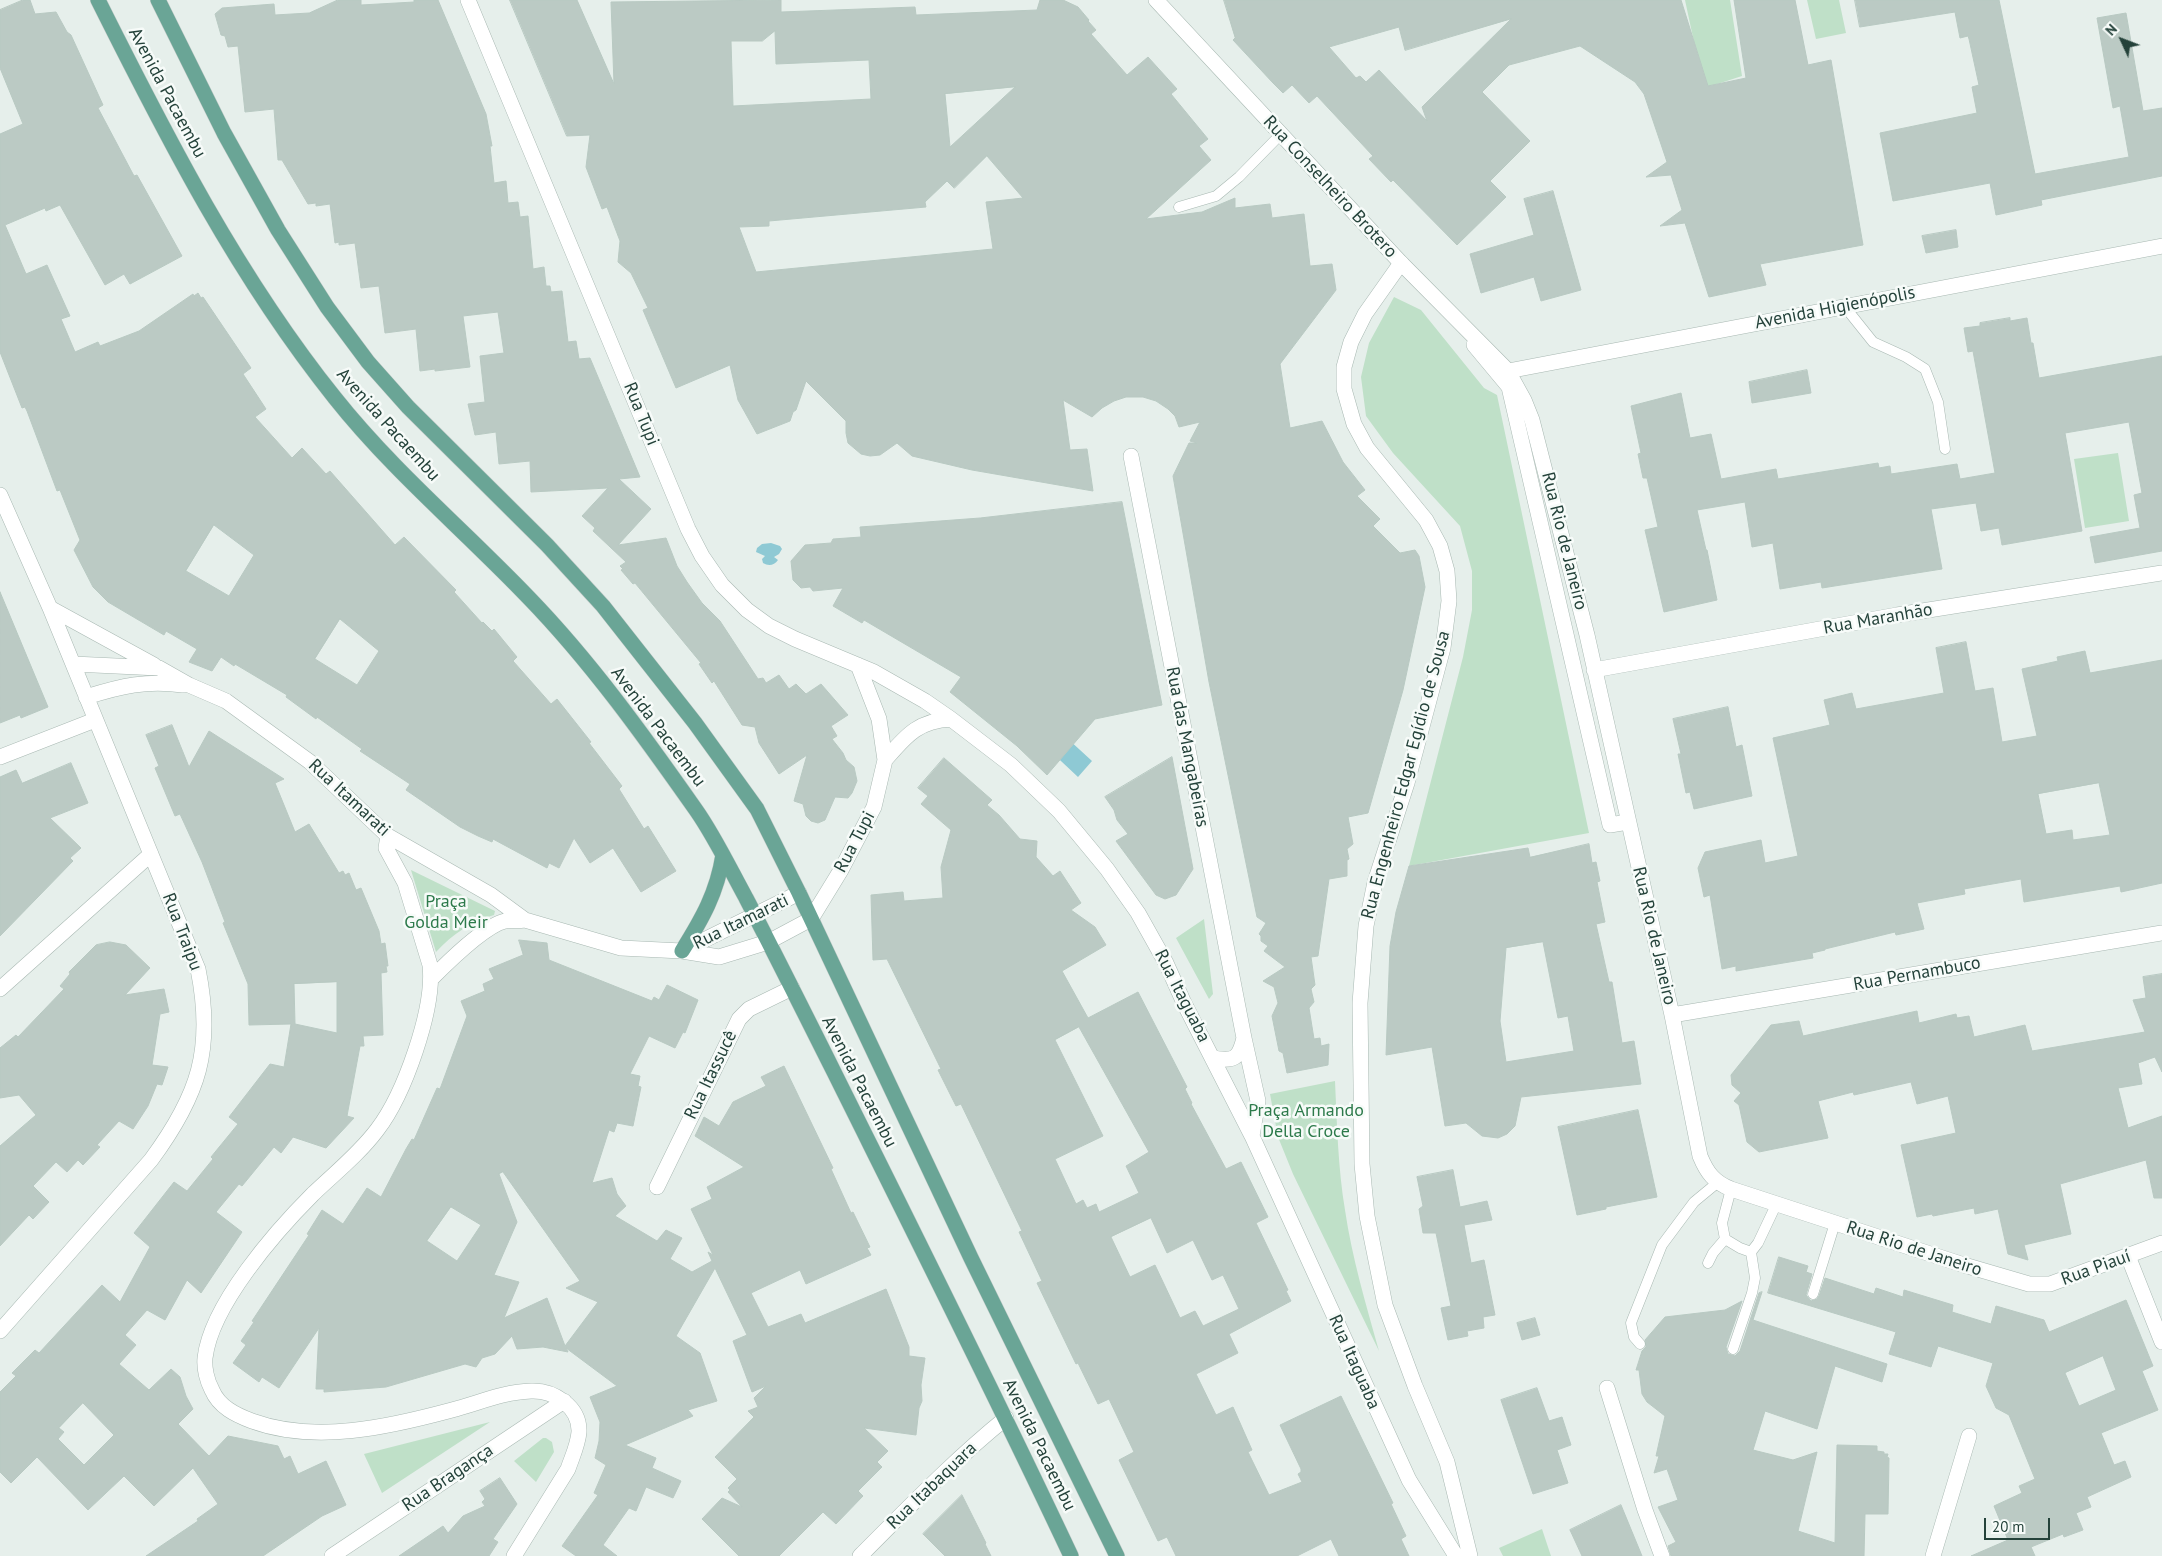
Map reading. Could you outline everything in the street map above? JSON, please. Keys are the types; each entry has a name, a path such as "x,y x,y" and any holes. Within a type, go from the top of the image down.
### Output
{"main road":[{"name":"Avenida Pacaembu","path":"98,0 147,99 192,179 260,295 298,349 337,400 376,446 532,600 581,656 638,730 700,816 792,988 1006,1418 1072,1556"},
{"name":"Avenida Pacaembu","path":"158,0 224,133 278,230 327,307 368,362 408,407 547,545 621,629 695,723 757,809 799,893 971,1258 1117,1556"},
{"path":"682,951 713,896 719,880 723,856"}],"street":[{"name":"Rua Tupi","path":"468,0 688,529 702,556 722,585 747,610 769,626 858,665 879,719 885,760 874,807 841,870 811,919"},
{"name":"Rua Conselheiro Brotero","path":"1156,0 1401,263 1508,371"},
{"name":"Avenida Higienópolis","path":"1508,371 2162,246"},
{"name":"Rua Engenheiro Edgar Egídio de Sousa","path":"1401,263 1365,314 1350,342 1344,367 1344,388 1354,424 1367,448 1426,520 1440,546 1447,571 1449,601 1440,657 1406,783 1375,882 1366,926 1360,1003 1362,1164 1367,1216 1385,1305 1415,1386 1447,1462 1470,1556"},
{"path":"1468,338 1509,387 1610,826 1628,822"},
{"name":"Rua Rio de Janeiro","path":"1508,371 1524,400 1540,445 1594,670 1672,1015 1700,1156 1706,1172 1717,1183 1776,1205 2029,1284"},
{"name":"Rua das Mangabeiras","path":"1131,456 1244,1038 1258,1101 1252,1136"},
{"name":"Rua Traipu","path":"0,495 50,608 198,969 203,995 205,1033 199,1070 190,1100 170,1134 151,1160 0,1332"},
{"name":"Rua Maranhão","path":"1594,670 1897,615 2162,573"},
{"name":"Rua Itamarati","path":"50,608 189,685 226,701 310,762 388,836 491,895 525,920 621,948 682,951 720,957 768,942 811,919"},
{"name":"Rua Itamarati","path":"73,664 159,668"},
{"name":"Rua Itaguaba","path":"858,665 886,678 925,701 1011,765 1059,811 1107,869 1138,913 1166,963 1184,1003 1252,1136 1409,1480 1456,1556"},
{"name":"Rua Itamarati","path":"86,697 136,683 154,682 189,685"},
{"name":"Rua Tupi","path":"885,760 915,728 936,720 951,719"},
{"path":"0,757 95,720"},
{"path":"388,836 386,848 405,884 419,926 431,978 420,1038 402,1087 377,1130 283,1226 251,1266 218,1315 205,1359 207,1376 212,1392 222,1405 239,1417 262,1425 298,1432 377,1427 454,1409 502,1394 517,1392 534,1391 547,1393 564,1401 577,1420 579,1433 574,1453 568,1469 514,1556"},
{"path":"0,989 151,854"},
{"name":"Rua Itamarati","path":"682,951 799,893"},
{"path":"431,978 462,949 488,930 504,921 525,920"},
{"name":"Rua Pernambuco","path":"1672,1015 2162,933"},
{"name":"Rua Itassucê","path":"657,1187 739,1019 749,1009 792,988"},
{"path":"1213,1058 1225,1060 1235,1058 1240,1053 1244,1038"},
{"name":"Rua Piauí","path":"2029,1284 2050,1284 2162,1243"},
{"path":"2128,1256 2162,1342"},
{"path":"1606,1388 1645,1510 1662,1556"},
{"name":"Rua Bragança","path":"332,1556 564,1401"},
{"name":"Rua Itabaquara","path":"860,1556 932,1484 1006,1418"},
{"path":"1933,1556 1969,1436"}],"lane":[{"path":"1179,206 1216,196 1239,177 1281,134"},
{"path":"1845,307 1873,342 1906,357 1924,369 1938,402 1944,449"},
{"path":"1640,1344 1634,1337 1632,1323 1662,1245 1694,1202 1717,1183"},
{"path":"1731,1189 1722,1223 1725,1239 1751,1252"},
{"path":"1733,1349 1752,1293 1755,1278 1751,1252 1758,1243 1776,1205"},
{"path":"1813,1294 1836,1224"},
{"path":"1708,1263 1713,1253 1725,1239"}],"green space":[{"path":"1685,0 1730,0 1742,76 1708,87 1694,42"},
{"path":"1807,0 1839,0 1846,33 1816,39"},
{"path":"1394,297 1421,310 1484,388 1497,395 1589,833 1409,866 1463,657 1472,610 1472,571 1460,526 1393,453 1366,416 1361,377 1369,343"},
{"path":"2118,453 2129,521 2085,528 2074,459"},
{"name":"Praça Golda Meir","path":"411,870 495,911 494,915 462,929 436,952"},
{"path":"1204,919 1213,994 1209,999 1176,938"},
{"name":"Praça Armando Della Croce","path":"1335,1081 1339,1162 1345,1210 1355,1264 1379,1351 1293,1174 1278,1137 1270,1094"},
{"path":"490,1422 382,1493 364,1454"},
{"path":"543,1438 552,1442 554,1452 536,1482 514,1461"},
{"path":"1542,1529 1551,1556 1503,1556 1499,1548"}],"water":[{"path":"771,543 780,546 782,549 774,557 778,560 769,565 763,563 762,559 765,556 756,552 757,548 762,544"},
{"path":"1043,716 1092,761 1078,777 1029,731"}],"building":[{"path":"23,0 30,0 35,14 56,12 67,32 71,35 103,105 98,108 134,176 137,175 182,256 130,284 124,274 105,285 60,205 46,211 45,208 5,225 26,274 47,265 70,316 61,319 75,352 98,342 100,346 139,331 193,294 194,296 198,293 201,298 203,297 251,368 243,374 266,409 255,417 292,458 302,448 326,474 330,471 395,545 404,537 456,590 454,592 482,623 492,631 494,629 517,657 513,661 551,704 557,699 591,742 589,743 622,786 619,789 644,829 648,826 676,871 641,892 613,848 590,863 574,838 559,868 549,863 547,868 493,839 492,842 478,836 460,827 406,790 410,784 360,751 362,749 317,717 316,719 286,697 287,695 221,657 212,671 189,662 197,649 166,631 164,635 108,602 93,587 74,550 80,540 60,490 57,491 27,411 25,407 22,408 0,352 0,134 23,124 0,68 0,10","holes":["214,525 254,555 229,596 186,571","340,619 379,651 357,685 315,659"]},
{"path":"338,0 361,0 361,5 414,2 414,0 438,0 486,114 492,146 490,146 494,183 506,181 508,203 518,202 520,217 528,216 533,269 544,267 546,286 550,286 551,292 562,291 568,342 576,341 579,359 590,358 640,477 619,479 651,509 618,545 666,538 677,566 687,582 702,603 720,621 758,679 763,678 766,683 779,675 789,689 796,684 806,694 821,684 848,715 831,726 837,736 832,739 846,760 854,767 857,781 848,798 835,797 825,820 818,823 811,821 806,816 803,804 794,801 807,755 779,774 759,743 755,727 742,725 714,681 712,683 699,664 701,663 635,583 633,584 621,570 623,569 620,566 626,562 593,531 595,528 582,516 608,488 531,492 530,461 499,464 496,432 475,435 468,404 485,402 480,356 504,353 498,312 463,316 470,367 420,371 416,329 385,333 379,286 361,288 355,243 339,245 339,242 335,243 330,204 316,206 316,203 308,204 282,160 278,160 274,109 245,112 238,46 228,47 225,36 221,35 215,14 222,8 274,4 275,15 309,13"},
{"path":"510,0 577,0 614,84 611,2 781,0 781,12 915,7 916,15 1037,10 1040,0 1063,0 1078,7 1096,30 1091,34 1127,75 1148,57 1177,89 1171,94 1208,139 1199,146 1211,160 1146,219 1202,212 1235,198 1235,208 1270,204 1272,218 1304,214 1310,266 1332,264 1336,290 1280,364 1290,428 1322,421 1343,462 1365,490 1357,496 1380,519 1373,526 1400,553 1415,550 1419,556 1425,587 1403,690 1368,813 1348,817 1353,844 1347,849 1349,859 1347,860 1347,876 1329,879 1318,956 1311,957 1315,985 1311,989 1314,1002 1309,1008 1314,1039 1320,1038 1321,1046 1329,1044 1328,1065 1287,1073 1283,1053 1279,1051 1272,1016 1278,1003 1274,987 1263,981 1285,967 1264,951 1268,946 1261,941 1259,934 1266,923 1257,917 1209,682 1173,476 1189,443 1197,443 1190,441 1200,422 1179,427 1175,416 1168,409 1156,401 1143,397 1126,397 1114,401 1092,417 1063,400 1070,450 1087,449 1093,491 972,470 912,456 897,443 880,455 870,456 861,454 848,443 846,421 806,381 790,421 757,434 738,400 730,365 676,388 643,310 648,308 631,273 618,262 620,241 607,207 602,209 586,167 590,135 567,136","holes":["775,31 776,64 869,60 871,99 733,106 731,41 762,41","1015,87 950,147 945,94","987,156 1023,198 986,202 993,249 756,272 739,227 769,226 769,221 926,207 925,202 947,181 954,188"]},
{"path":"1224,0 1681,0 1708,86 1746,78 1734,0 1795,0 1808,65 1831,60 1863,245 1760,264 1766,285 1709,297 1685,223 1660,226 1682,210 1671,175 1646,177 1667,162 1644,94 1635,82 1580,46 1509,65 1482,92 1530,141 1490,181 1506,197 1457,245 1393,180 1391,182 1369,159 1373,156 1317,96 1309,103 1292,85 1283,93 1233,40 1235,38","holes":["1511,19 1422,107 1427,121 1379,70 1366,82 1360,76 1356,78 1329,47 1399,27 1405,50"]},
{"path":"1855,0 1999,0 2035,174 2129,157 2120,106 2113,108 2097,18 2126,13 2143,111 2162,108 2162,176 2041,200 2042,205 1996,215 1990,183 1893,201 1880,133 1977,113 1972,87 1979,85 1969,39 1968,36 1960,38 1955,12 1860,27"},
{"path":"1553,191 1581,290 1541,301 1534,277 1481,293 1470,254 1534,235 1524,199"},
{"path":"1956,230 1958,247 1926,253 1922,236"},
{"path":"2010,318 2010,321 2027,318 2039,378 2162,356 2162,551 2095,563 2090,537 2140,528 2134,495 2142,493 2129,422 2065,433 2082,531 2002,545 1999,528 1981,531 1976,503 1931,509 1942,569 1822,588 1821,582 1780,589 1773,543 1752,547 1745,502 1697,510 1717,600 1664,612 1645,530 1658,527 1647,478 1643,478 1638,454 1641,453 1631,406 1681,393 1690,438 1711,434 1721,479 1776,469 1778,479 1878,463 1879,468 1890,466 1891,474 1957,464 1960,479 1995,473 1973,351 1968,352 1964,328"},
{"path":"1807,370 1811,393 1752,403 1749,382"},
{"path":"1122,502 1162,705 1095,719 1047,775 1017,746 950,692 961,677 864,620 862,623 833,606 843,588 813,591 810,587 801,588 793,580 791,561 805,545 831,543 833,539 861,537 860,527 980,518"},
{"path":"0,592 48,707 21,718 20,715 0,723"},
{"path":"1966,642 1975,691 1993,688 2002,742 2037,736 2022,669 2058,661 2057,657 2085,651 2090,673 2162,660 2162,883 2121,892 2120,886 2024,902 2021,879 1964,889 1965,894 1917,903 1924,929 1896,935 1895,932 1825,949 1812,953 1813,958 1736,971 1736,966 1722,969 1710,895 1704,897 1698,868 1705,852 1761,840 1765,863 1798,856 1773,738 1830,725 1824,700 1852,693 1856,709 1944,693 1936,648","holes":["2099,783 2110,835 2073,840 2072,830 2046,834 2038,794"]},
{"path":"1728,707 1736,747 1742,745 1752,796 1694,809 1690,792 1686,793 1678,754 1681,754 1673,719"},
{"path":"172,725 189,767 209,731 284,779 275,783 295,832 309,824 339,873 343,871 345,875 349,873 356,890 361,888 379,931 381,944 385,943 388,966 386,966 387,972 381,973 383,1035 363,1036 364,1046 360,1046 347,1116 354,1118 326,1148 293,1137 281,1153 274,1147 242,1186 239,1184 216,1212 242,1232 201,1293 187,1280 165,1320 147,1310 125,1335 136,1345 119,1364 149,1390 171,1369 180,1377 186,1396 193,1409 178,1424 209,1456 228,1436 278,1446 284,1459 290,1456 298,1474 326,1461 346,1505 322,1516 263,1556 146,1556 198,1521 197,1519 218,1504 193,1468 154,1506 124,1476 88,1510 37,1457 11,1483 0,1472 0,1392 16,1376 12,1373 35,1350 39,1353 102,1285 120,1302 150,1247 134,1233 174,1182 187,1191 213,1159 211,1157 238,1124 229,1117 270,1064 284,1067 291,1024 249,1025 248,984 223,923 225,922 202,862 180,814 175,816 155,768 159,766 146,735","holes":["337,982 337,1033 295,1024 294,984","83,1403 114,1435 84,1465 58,1439 64,1432 59,1428"]},
{"path":"1172,757 1193,869 1176,895 1165,899 1156,895 1116,841 1128,834 1117,820 1114,810 1105,797"},
{"path":"944,758 992,800 987,805 999,815 1020,839 1037,841 1036,857 1053,876 1060,871 1081,903 1071,910 1095,927 1106,945 1062,971 1088,1018 1138,992 1187,1087 1185,1089 1191,1104 1226,1169 1241,1162 1268,1217 1256,1223 1288,1290 1286,1291 1291,1301 1229,1334 1238,1353 1196,1374 1216,1415 1233,1407 1252,1450 1248,1452 1269,1495 1302,1482 1298,1474 1301,1472 1301,1469 1280,1425 1341,1396 1393,1503 1391,1504 1406,1536 1401,1539 1409,1556 1339,1556 1331,1539 1297,1556 1176,1556 1167,1537 1158,1541 1119,1460 1134,1452 1109,1399 1098,1404 1078,1363 1076,1364 1037,1283 1042,1281 1019,1232 1022,1231 961,1104 956,1106 938,1070 941,1069 887,959 873,960 871,895 903,892 904,901 943,898 941,867 951,830 921,804 928,796 918,788","holes":["1079,1027 1149,1152 1126,1166 1139,1193 1099,1212 1096,1204 1087,1208 1083,1200 1076,1204 1055,1159 1103,1136 1055,1040","1151,1218 1167,1253 1193,1240 1212,1280 1223,1275 1239,1309 1203,1326 1195,1311 1180,1318 1155,1265 1130,1277 1111,1237"]},
{"path":"71,763 88,803 50,818 81,848 70,858 73,861 0,936 0,777 16,770 22,783"},
{"path":"1589,844 1592,863 1596,862 1600,881 1597,882 1605,922 1596,924 1609,982 1612,982 1622,1043 1634,1041 1641,1084 1521,1097 1515,1126 1507,1134 1498,1138 1482,1136 1466,1123 1445,1126 1432,1047 1386,1055 1390,946 1396,912 1409,866 1528,848 1530,857","holes":["1543,942 1558,1018 1568,1016 1574,1051 1506,1062 1500,1021 1506,948"]},
{"path":"519,940 547,943 549,960 652,1001 654,997 659,1000 667,985 698,1000 685,1033 683,1032 675,1048 649,1036 630,1074 640,1076 638,1086 641,1087 633,1126 617,1123 614,1132 609,1130 592,1183 612,1178 617,1194 626,1206 615,1216 657,1241 666,1230 682,1238 670,1259 692,1272 712,1261 708,1252 713,1255 691,1209 712,1199 707,1187 744,1167 695,1136 704,1117 719,1126 733,1102 766,1086 761,1077 784,1066 833,1168 831,1169 851,1213 853,1212 870,1247 867,1248 871,1255 806,1284 800,1270 751,1293 768,1327 801,1314 805,1323 886,1289 909,1347 909,1356 925,1358 921,1385 922,1401 919,1408 916,1435 864,1428 888,1451 877,1462 882,1467 858,1491 863,1496 836,1524 823,1512 779,1556 739,1556 702,1519 722,1498 742,1507 728,1492 730,1490 728,1488 737,1479 715,1457 754,1417 748,1411 758,1407 754,1398 766,1386 752,1392 733,1341 747,1335 715,1268 676,1336 700,1353 717,1401 688,1410 693,1416 625,1445 656,1458 652,1468 681,1481 673,1498 646,1487 636,1511 629,1508 603,1545 617,1556 576,1556 562,1546 598,1495 594,1493 606,1465 595,1458 599,1441 600,1422 590,1397 617,1386 566,1348 568,1352 543,1347 517,1349 512,1336 495,1354 482,1358 476,1367 465,1364 386,1387 324,1392 324,1389 316,1389 319,1328 279,1388 262,1377 259,1382 233,1363 246,1345 241,1341 254,1322 252,1321 309,1235 307,1234 322,1210 343,1224 367,1188 381,1197 406,1149 412,1139 414,1140 437,1088 440,1089 467,1016 461,1001 485,991 483,984 494,979 489,969 523,955","holes":["503,1172 580,1281 566,1288 598,1302 565,1346 547,1298 504,1318 519,1282 494,1275 517,1222 499,1174","451,1207 481,1225 457,1261 427,1241"]},
{"path":"110,942 126,945 150,968 125,995 164,989 169,1012 160,1014 152,1065 168,1067 162,1085 157,1084 148,1106 133,1129 119,1121 97,1145 100,1147 83,1165 78,1160 67,1172 56,1162 33,1186 49,1202 33,1219 29,1215 0,1246 0,1146 36,1115 19,1095 0,1098 0,1048 16,1035 18,1037 64,989 60,986 70,974 69,972 96,945"},
{"path":"2162,974 2162,1072 2155,1057 2138,1063 2142,1084 2118,1088 2128,1128 2162,1116 2162,1198 2154,1198 2146,1160 2060,1184 2071,1234 2024,1245 2028,1260 2008,1254 1998,1209 1975,1214 1974,1208 1933,1216 1932,1214 1917,1217 1901,1145 1956,1133 1948,1096 1917,1104 1911,1082 1854,1095 1853,1092 1818,1101 1828,1138 1759,1152 1747,1142 1739,1105 1734,1101 1741,1093 1732,1085 1731,1075 1771,1025 1799,1021 1803,1036 1917,1011 1919,1023 1956,1014 1957,1018 1969,1016 1974,1037 2025,1025 2032,1051 2145,1032 2133,1000 2146,998 2143,977"},
{"path":"1638,1110 1657,1197 1577,1215 1558,1127"},
{"path":"1453,1170 1460,1207 1487,1201 1492,1220 1464,1225 1471,1263 1484,1260 1495,1315 1483,1317 1484,1328 1467,1331 1468,1336 1448,1340 1441,1308 1451,1306 1436,1233 1423,1233 1419,1209 1423,1206 1417,1177"},
{"path":"1779,1257 1808,1266 1806,1272 1812,1274 1806,1295 1811,1301 1819,1296 1825,1278 1874,1294 1876,1288 1903,1297 1904,1290 1953,1305 1952,1312 1991,1324 1996,1306 2044,1320 2049,1332 2126,1300 2153,1366 2142,1371 2158,1410 2101,1433 2114,1465 2125,1461 2131,1477 2087,1497 2091,1507 2076,1513 2083,1530 2064,1537 2063,1534 2031,1547 2035,1556 1971,1556 2008,1540 1994,1506 2022,1493 2019,1486 2035,1479 2009,1415 1996,1408 1986,1386 1993,1363 1938,1346 1931,1367 1889,1354 1896,1332 1768,1293","holes":["2103,1356 2116,1390 2079,1406 2065,1373"]},
{"path":"1762,1292 1753,1320 1887,1364 1882,1382 1835,1366 1817,1429 1765,1411 1753,1450 1793,1460 1817,1452 1798,1531 1835,1543 1837,1445 1877,1446 1877,1451 1888,1454 1888,1514 1865,1514 1864,1556 1671,1556 1668,1546 1676,1542 1658,1507 1678,1500 1667,1469 1654,1473 1659,1456 1656,1456 1665,1416 1647,1402 1642,1394 1639,1370 1636,1370 1642,1351 1646,1347 1645,1340 1665,1317 1725,1310 1742,1301 1726,1347 1728,1354 1735,1356 1740,1351 1759,1293"},
{"path":"1535,1318 1540,1335 1522,1340 1517,1323"},
{"path":"1537,1388 1549,1421 1562,1417 1571,1445 1557,1450 1568,1483 1533,1494 1501,1400"},
{"path":"500,1478 517,1504 493,1539 498,1542 489,1556 399,1556 443,1526 448,1533 463,1516 485,1506 482,1502 485,1499 480,1491"},
{"path":"962,1495 991,1556 945,1556 923,1534"},
{"path":"1621,1505 1642,1556 1582,1556 1570,1530"}]}
